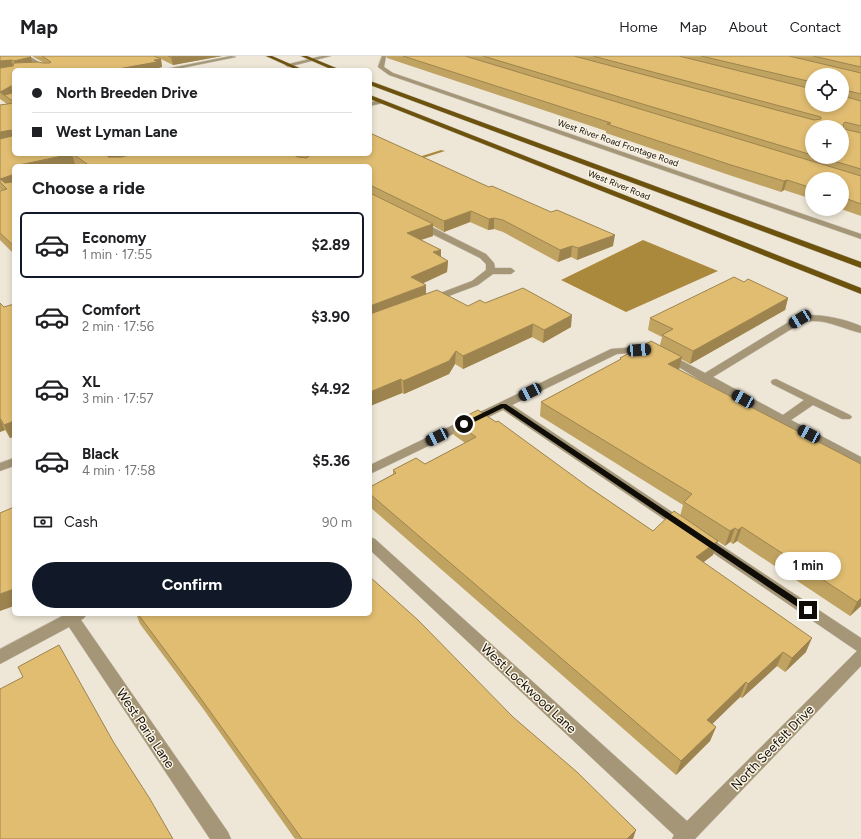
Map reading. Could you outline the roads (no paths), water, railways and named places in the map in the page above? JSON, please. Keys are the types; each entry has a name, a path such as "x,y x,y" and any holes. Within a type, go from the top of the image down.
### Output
{"main road":[{"path":"268,56 296,68"},
{"path":"303,56 333,68"},
{"name":"West River Road","path":"372,84 861,265"},
{"name":"West River Road","path":"372,98 861,291"}],"street":[{"path":"24,56 46,68"},
{"path":"288,65 329,56"},
{"name":"West River Road Frontage Road","path":"384,56 381,68 392,74 861,237"},
{"path":"165,68 234,57"},
{"path":"35,68 42,66"},
{"path":"372,104 380,102"},
{"path":"411,220 482,256 490,263 491,270"},
{"path":"419,304 476,283 491,270 511,271"},
{"path":"704,378 800,319 814,316 833,319 861,330"},
{"path":"372,469 615,352 651,349 861,462"},
{"path":"776,382 846,417"},
{"path":"783,420 812,400"},
{"path":"504,405 861,646"},
{"path":"0,467 12,463"},
{"name":"West Lockwood Lane","path":"372,544 685,837"},
{"path":"0,657 75,616"},
{"name":"West Paria Lane","path":"75,616 221,839"},
{"name":"North Seefelt Drive","path":"685,837 861,656"}],"waterway":[{"path":"412,160 443,151"}]}
